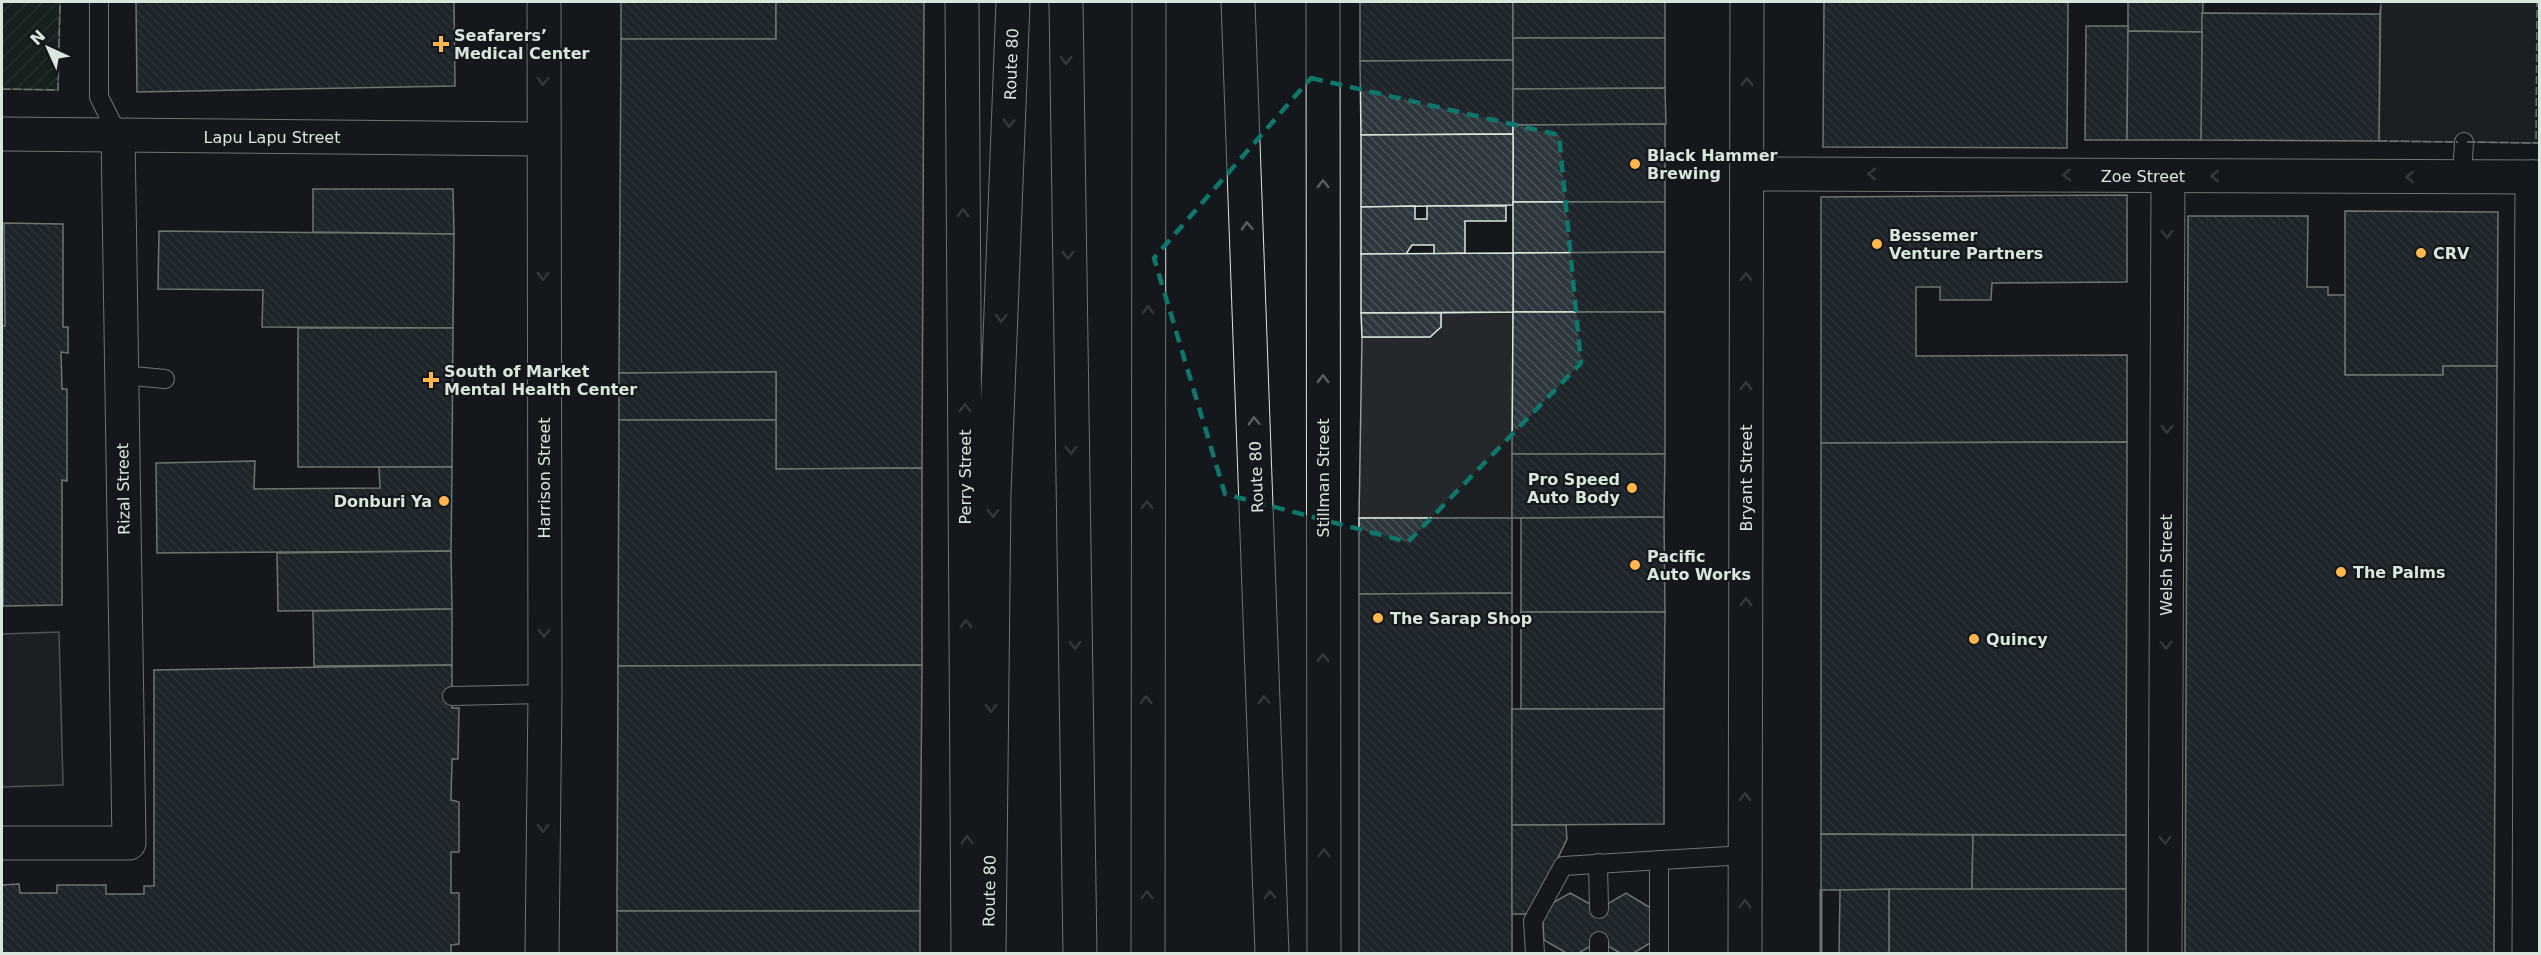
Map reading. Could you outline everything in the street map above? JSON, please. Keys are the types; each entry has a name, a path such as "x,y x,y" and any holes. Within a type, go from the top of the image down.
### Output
{"main road":[{"name":"Harrison Street","path":"542,954 545,694 544,2"},
{"name":"Perry Street","path":"962,2 968,954"},
{"name":"Route 80","path":"989,954 993,493 1013,2"},
{"path":"1066,2 1080,954"},
{"path":"1148,954 1149,2"},
{"name":"Route 80","path":"1238,2 1272,954"},
{"name":"Stillman Street","path":"1323,2 1324,954"},
{"name":"Bryant Street","path":"1744,954 1747,2"},
{"name":"Lapu Lapu Street","path":"2,134 543,139"},
{"name":"Rizal Street","path":"2,843 129,843 118,135"},
{"name":"Zoe Street","path":"1747,174 2536,177"},
{"name":"Welsh Street","path":"2165,954 2168,176"},
{"path":"2529,954 2534,872 2535,767 2536,177"}],"lane":[{"path":"99,2 99,98 118,135"},
{"path":"2463,177 2464,142"},
{"path":"122,375 165,379"},
{"path":"452,696 545,694"},
{"path":"1535,954 1533,921 1563,866 1745,855"},
{"path":"1659,860 1659,954"},
{"path":"1598,863 1599,909"}],"highlighted area":[{"path":"1311,78 1559,135 1581,363 1408,542 1225,494 1154,258"}],"green space":[{"path":"2,2 60,2 58,90 2,89"}],"shaded area":[{"path":"2381,2 2539,2 2539,143 2379,141"},
{"path":"1513,312 1512,518 1359,518 1362,337 1430,337 1441,327 1441,313"},
{"path":"59,632 63,785 2,787 2,634"}],"building":[{"path":"136,2 454,2 455,86 137,92"},
{"path":"621,2 776,2 776,39 621,39"},
{"path":"776,2 924,2 922,468 776,469 776,372 619,373 621,39 776,39"},
{"path":"1360,2 1513,2 1513,60 1360,61"},
{"path":"1513,2 1665,2 1665,38 1513,38"},
{"path":"1824,2 2068,2 2067,148 1823,147"},
{"path":"2128,2 2203,2 2202,32 2128,31"},
{"path":"2202,13 2380,14 2379,141 2201,140"},
{"path":"2086,26 2128,26 2127,140 2085,140"},
{"path":"2128,31 2202,32 2201,140 2127,140"},
{"path":"1513,38 1665,38 1665,88 1513,89"},
{"path":"1513,60 1513,134 1361,135 1360,61"},
{"path":"1665,88 1666,124 1513,125 1513,89"},
{"path":"1665,124 1665,202 1513,202 1513,125"},
{"path":"1513,134 1513,205 1361,207 1361,135"},
{"path":"313,189 453,189 454,234 313,232"},
{"path":"2127,195 2127,282 1992,283 1991,300 1940,300 1940,287 1916,287 1916,356 2127,355 2127,442 1821,443 1821,197"},
{"path":"1513,202 1665,202 1665,252 1513,253"},
{"path":"1415,206 1415,219 1427,219 1427,206 1506,206 1506,221 1465,221 1465,253 1434,254 1434,245 1412,245 1406,254 1361,254 1361,207"},
{"name":"CRV","path":"2345,211 2498,212 2497,366 2443,366 2443,375 2345,375"},
{"name":"The Palms","path":"2188,216 2308,216 2307,287 2328,287 2328,295 2345,295 2345,375 2443,375 2443,366 2497,366 2494,954 2185,954"},
{"path":"4,223 63,224 63,327 68,327 68,353 61,352 62,389 67,389 67,481 62,480 62,605 3,606"},
{"path":"159,231 454,234 453,328 262,327 263,290 158,289"},
{"path":"1665,252 1665,312 1513,312 1513,253"},
{"path":"1513,253 1513,312 1361,313 1361,254"},
{"path":"1513,312 1665,312 1665,454 1512,454"},
{"path":"1361,313 1441,313 1441,327 1430,337 1362,337"},
{"path":"298,328 453,328 452,467 298,467"},
{"path":"776,372 776,420 619,420 619,373"},
{"path":"619,420 776,420 776,469 922,468 922,665 618,666"},
{"name":"Quincy","path":"2127,442 2126,835 1821,834 1821,443"},
{"path":"1512,454 1665,454 1664,517 1512,518"},
{"path":"255,461 254,489 380,488 379,467 452,467 451,551 157,553 156,463"},
{"path":"1664,517 1665,612 1521,612 1521,518"},
{"path":"1359,518 1512,518 1512,593 1359,594"},
{"path":"451,551 452,609 278,611 277,553"},
{"path":"1512,593 1512,954 1359,954 1359,594"},
{"path":"452,609 452,665 314,666 313,611"},
{"path":"1521,612 1665,612 1664,709 1521,709"},
{"path":"452,665 452,708 459,708 458,759 452,759 451,800 459,802 459,852 451,852 451,893 459,893 459,944 451,945 451,954 2,954 2,885 19,884 20,893 57,893 57,885 106,885 106,894 144,894 144,886 154,886 154,670"},
{"path":"922,665 920,911 617,911 618,666"},
{"path":"1512,709 1664,709 1664,824 1512,825"},
{"path":"1512,825 1566,825 1567,839 1531,914 1512,914"},
{"path":"1821,834 1973,835 1972,890 1821,890"},
{"path":"1973,835 2126,835 2126,889 1972,890"},
{"path":"1889,889 2126,889 2126,954 1889,954"},
{"path":"1889,889 1889,954 1839,954 1840,890"},
{"path":"1570,893 1599,909 1626,893 1654,910 1655,940 1632,954 1622,954 1599,941 1577,954 1568,954 1544,940 1542,909"},
{"path":"617,911 920,911 920,954 617,954"}],"fence":[{"path":"2,89 58,90 60,2"},
{"path":"2380,14 2381,2"},
{"path":"2540,2 2537,2 2536,143 2540,143"},
{"path":"2379,141 2458,142"},
{"path":"2467,142 2536,143"}],"wall":[{"path":"1821,890 1821,954"}],"place":[{"name":"Seafarers’ Medical Center","path":"441,44"},
{"name":"Black Hammer Brewing","path":"1635,164"},
{"name":"Bessemer Venture Partners","path":"1877,244"},
{"name":"CRV","path":"2421,253"},
{"name":"South of Market Mental Health Center","path":"431,380"},
{"name":"Pro Speed Auto Body","path":"1632,488"},
{"name":"Donburi Ya","path":"444,501"},
{"name":"Pacific Auto Works","path":"1635,565"},
{"name":"The Palms","path":"2341,572"},
{"name":"The Sarap Shop","path":"1378,618"},
{"name":"Quincy","path":"1974,639"}]}
